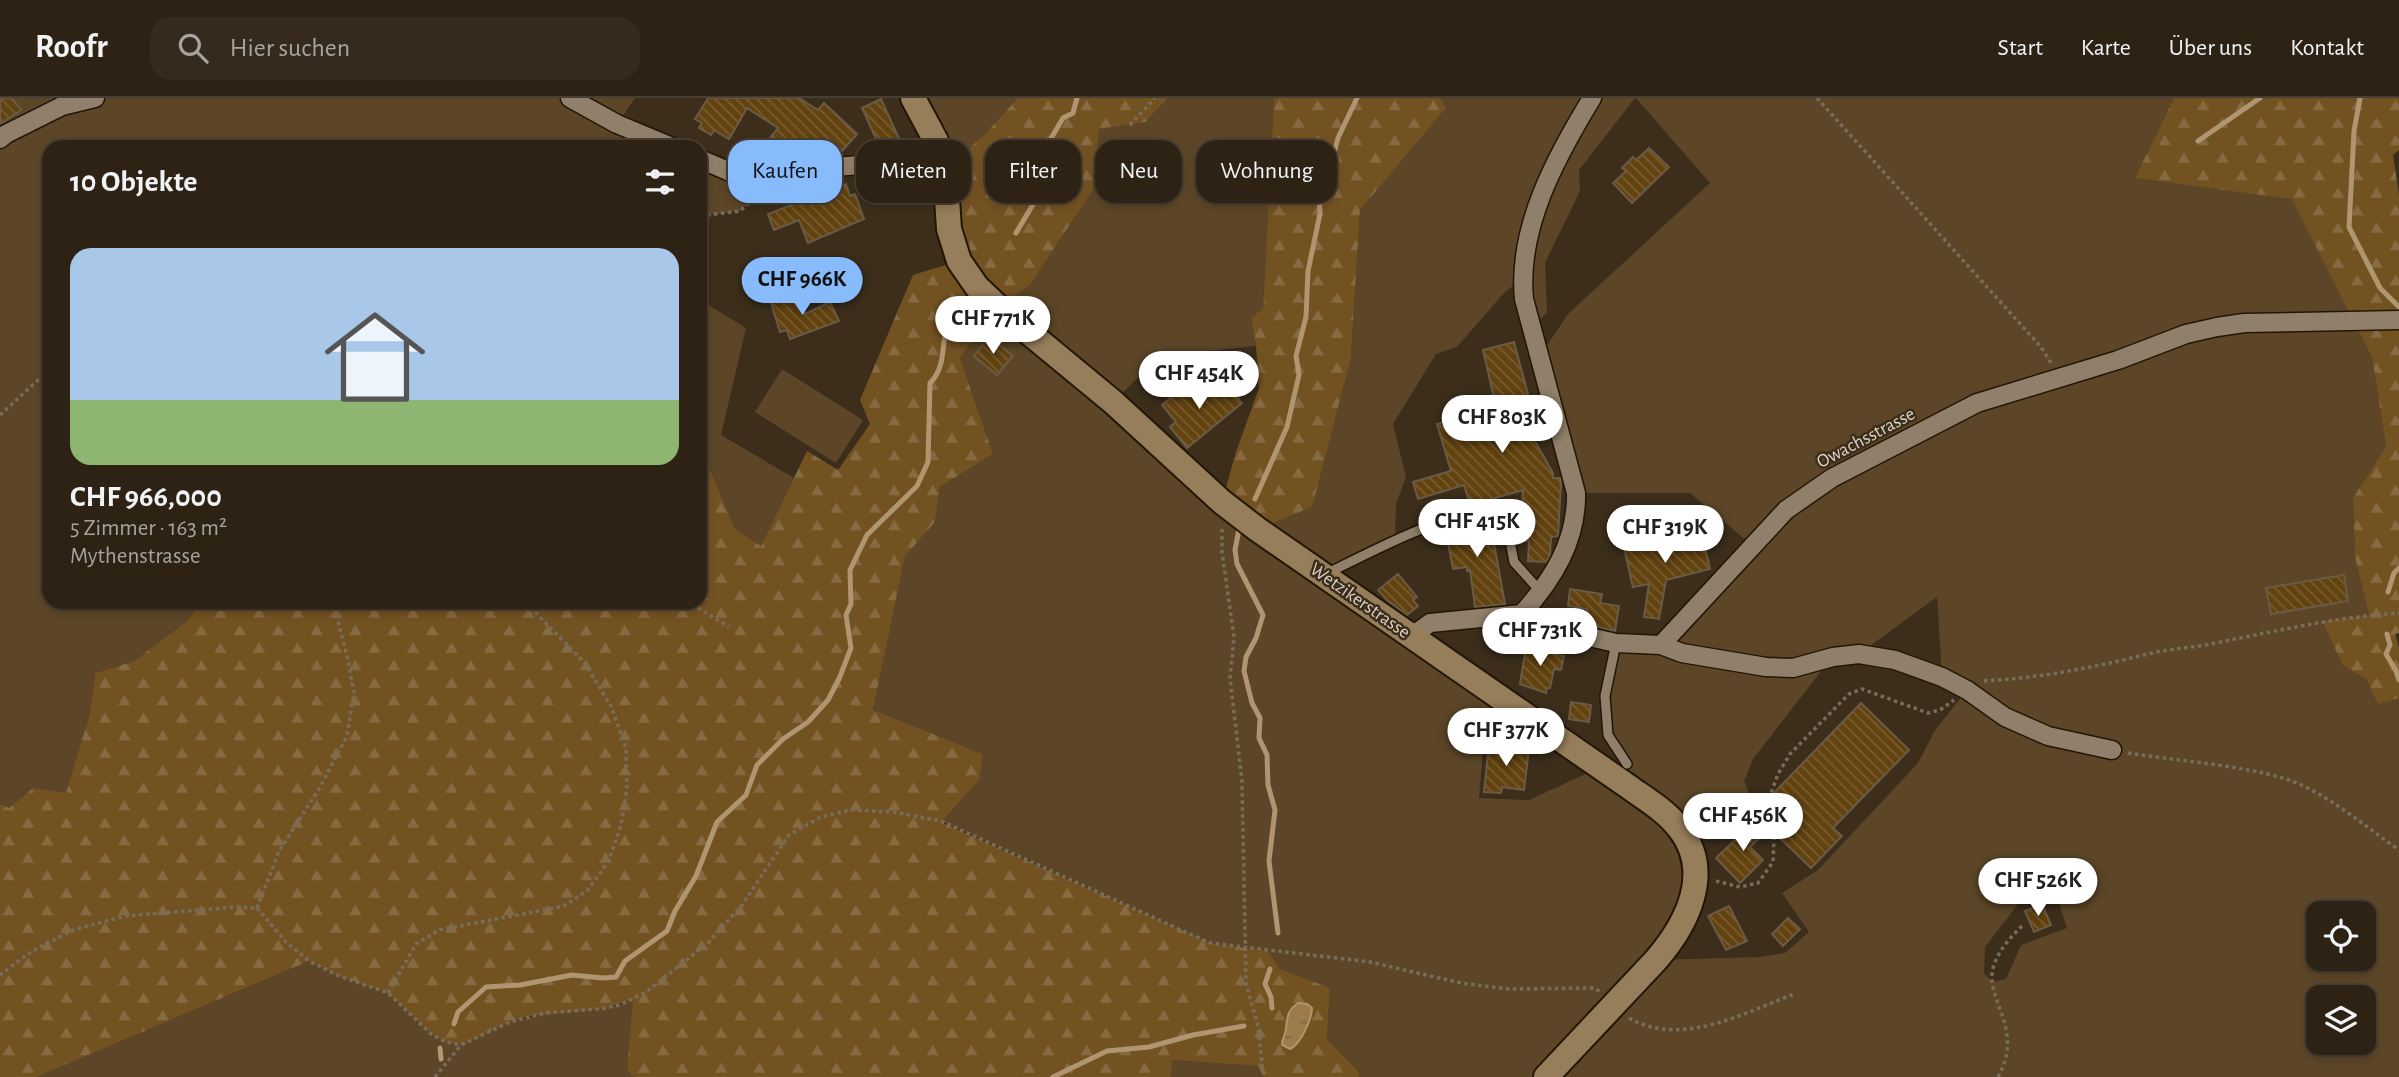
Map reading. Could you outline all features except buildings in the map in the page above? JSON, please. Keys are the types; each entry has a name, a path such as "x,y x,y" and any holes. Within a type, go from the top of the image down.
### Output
{"street":[{"path":"0,139 62,106 95,98"},
{"path":"570,98 617,124 655,140"},
{"name":"Wetzikerstrasse","path":"913,98 935,140"},
{"path":"1522,614 1541,592 1564,554 1577,514 1576,494 1524,299 1522,279 1525,255 1540,198 1569,137 1592,98"},
{"path":"707,162 728,171"},
{"name":"Wetzikerstrasse","path":"947,203 949,229 959,261 977,287 1113,402 1222,502 1662,811 1680,830 1690,847 1696,874 1694,897 1686,919 1672,943 1546,1077"},
{"name":"Owachsstrasse","path":"1661,645 1786,510 1832,478 1977,403 2118,360 2186,334 2217,327 2244,323 2399,320"},
{"path":"1412,636 1430,623 1522,614 1541,626 1616,643 1661,645 1682,653 1766,667 1793,668 1832,657 1859,654 1895,660 1942,677 1967,690 2004,717 2048,736 2112,750"}],"lane":[{"path":"1324,575 1395,539 1445,518 1493,507 1505,515 1514,562 1541,592"},
{"path":"1616,643 1605,696 1608,735 1627,764"}],"path":[{"path":"1129,125 1155,98"},
{"path":"1817,98 2041,346 2060,377"},
{"path":"707,215 740,211 749,203"},
{"path":"0,415 42,376"},
{"path":"1222,502 1222,552 1234,637 1230,678 1242,781 1246,984 1258,1026 1265,1077"},
{"path":"257,908 279,851 319,789 347,736 354,692 335,609"},
{"path":"388,993 416,944 439,930 564,906 588,890 609,860 623,813 627,788 626,748 611,706 584,662 533,609"},
{"path":"700,609 729,627"},
{"path":"1729,884 1740,887 1758,883 1773,862 1775,815 1769,799 1778,774 1790,754 1849,694 1861,689 1928,713 1940,710 1983,681 2013,680 2087,669 2154,653 2322,621 2399,613"},
{"path":"2112,750 2250,771 2288,780 2330,802 2399,850"},
{"path":"435,1077 461,1045 510,1022 529,1016 600,1009 627,1002 646,992 708,943 742,905 789,835 821,817 850,810 894,812 941,821 1210,943 1370,962 1461,983 1508,989 1595,988 1627,1016 1646,1027 1683,1030 1717,1023 1794,995"},
{"path":"0,975 32,951 73,930 125,916 237,907 257,908 286,942 309,961 339,976 388,993 431,1034 446,1042 461,1045"},
{"path":"1998,1077 2003,1068 2008,1037 1993,982 1993,967 2006,942 2023,925"}],"shaded area":[{"path":"0,98 635,98 618,123 656,140 42,140 42,609 196,609 187,621 134,661 95,673 90,713 66,794 33,788 9,808 0,804"},
{"path":"913,98 1018,98 971,146 971,140 932,140"},
{"path":"1167,98 1274,98 1272,140 1196,140 1196,203 1268,203 1263,308 1251,318 1256,346 1160,356 1113,402 1222,502 1351,357 1360,210 1445,109 1440,98 1635,98 1579,170 1580,191 1545,263 1547,312 1540,320 1531,322 1521,279 1503,294 1457,347 1436,354 1393,424 1406,477 1396,504 1395,539 1325,575 1557,736 1484,737 1479,798 1529,800 1601,767 1631,777 1610,737 1606,721 1607,687 1616,643 1661,644 1753,546 1690,493 1576,493 1540,356 1568,314 1710,183 1636,98 2174,98 2135,178 2292,198 2372,358 2386,446 2353,498 2355,557 2369,615 2322,621 2343,666 2366,679 2378,703 2399,698 2399,1077 1359,1077 1358,1069 1327,1039 1330,988 1279,969 1268,951 1210,943 941,821 980,779 873,710 905,555 935,522 940,487 993,454 960,358 998,307 1030,285 1093,190 1095,170 1095,203 1182,203 1182,140 1098,140 1099,129 1146,122","holes":["1937,597 1942,677 1966,691 1934,732 1918,763 1818,870 1782,893 1809,932 1785,953 1760,957 1657,960 1696,874 1681,830 1713,827 1750,795 1744,781 1753,759 1832,657 1859,654","2055,891 2067,928 2021,945 2006,979 1992,982 1984,973 1985,947 2019,903"]},
{"path":"707,162 728,173 728,203 749,203 740,211 707,215"},
{"path":"707,304 746,328 721,435 794,478 761,546 735,529 707,462"},
{"path":"782,369 863,420 836,463 755,412"},
{"path":"309,961 339,976 388,993 431,1034 510,1022 545,1013 620,1005 634,999 627,1069 633,1077 37,1077"},
{"path":"1171,1060 1259,1066 1264,1077 1171,1077"}],"green space":[{"path":"1018,98 1167,98 1146,122 1099,129 1098,140 1095,140 1093,190 1030,285 998,307 960,358 993,454 940,487 935,522 905,556 873,710 982,754 980,779 941,822 1210,943 1268,951 1280,969 1330,988 1327,1039 1358,1070 1359,1077 1264,1077 1258,1066 1172,1060 1171,1077 633,1077 627,1069 633,1000 600,1009 529,1016 461,1045 446,1042 431,1034 388,993 339,976 309,961 37,1077 0,1077 0,804 9,808 33,788 66,793 90,713 95,673 134,661 187,621 196,609 707,609 707,462 735,529 761,546 807,451 838,470 870,424 860,400 913,275 959,261 950,203 971,203 971,146"},
{"path":"1274,98 1440,98 1446,108 1360,210 1351,357 1312,507 1257,529 1222,502 1236,452 1259,388 1251,318 1263,308 1268,203 1337,203 1337,140 1272,140"},
{"path":"2174,98 2399,98 2399,150 2393,155 2399,195 2399,633 2395,634 2399,647 2399,698 2378,704 2366,679 2343,666 2322,621 2369,615 2355,557 2353,498 2386,446 2372,358 2292,199 2135,178"}],"water":[{"path":"1298,1003 1312,1008 1308,1025 1290,1049 1282,1043 1289,1014"}],"waterway":[{"path":"1016,233 1047,181 1049,170 1043,152 1063,118 1073,113 1077,98"},
{"path":"1255,499 1287,427 1299,375 1296,356 1306,317 1308,271 1320,214 1319,190 1330,169 1338,138 1357,98"},
{"path":"2198,141 2260,98"},
{"path":"2360,98 2354,131 2349,227 2380,288 2399,307"},
{"path":"454,1024 458,1012 486,987 520,985 572,975 616,977 625,961 667,931 675,911 696,876 717,822 746,795 757,765 783,739 808,722 828,700 851,648 846,615 851,604 850,570 867,535 917,486 928,462 930,383 940,366 946,325 952,306"},
{"path":"1239,529 1235,550 1237,564 1263,615 1256,638 1246,657 1244,671 1252,703 1260,718 1259,738 1267,755 1268,785 1275,810 1269,861 1278,933"},
{"path":"2388,592 2394,573 2399,568"},
{"path":"2387,634 2390,645 2386,654 2399,680"},
{"path":"1270,969 1265,984 1271,997 1272,1008"},
{"path":"1053,1077 1107,1051 1149,1047 1193,1035 1244,1026"},
{"path":"440,1048 441,1059"}]}
